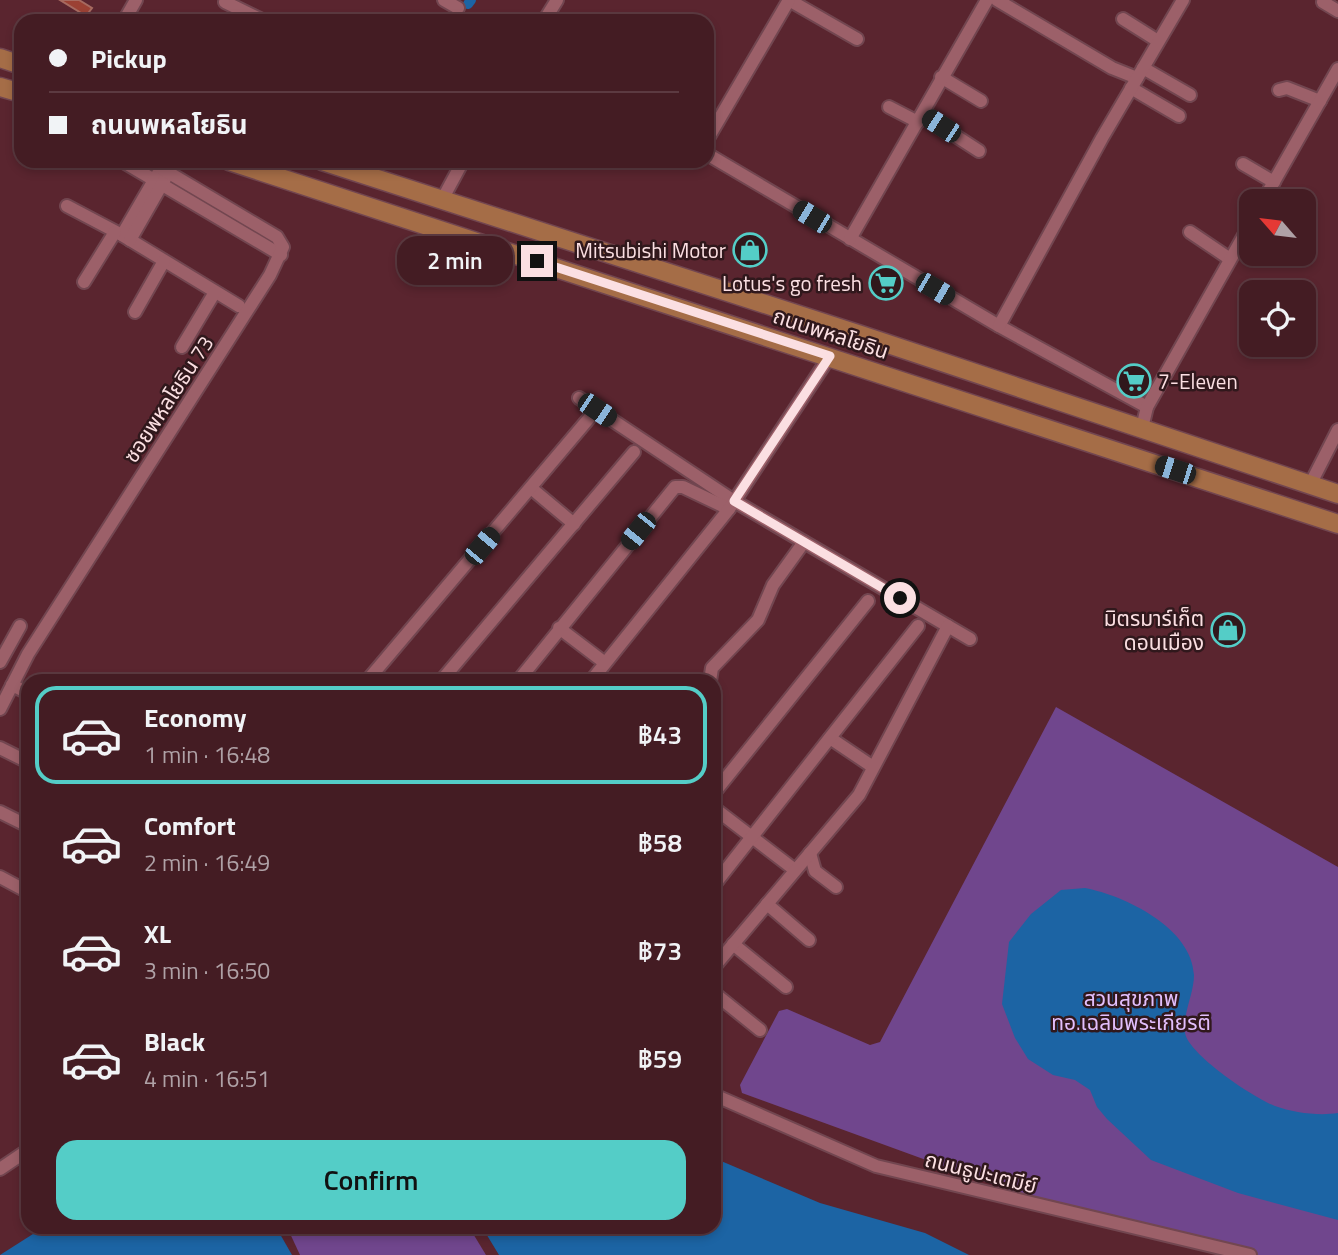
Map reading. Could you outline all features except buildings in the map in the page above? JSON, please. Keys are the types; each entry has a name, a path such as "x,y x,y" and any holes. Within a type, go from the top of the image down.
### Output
{"main road":[{"name":"ถนนพหลโยธิน","path":"250,168 1338,523"},
{"name":"ถนนพหลโยธิน","path":"344,168 1338,494"},
{"path":"405,219 416,207 416,197 410,189"},
{"path":"1129,454 1142,428"},
{"path":"1266,470 1308,495 1338,505"}],"street":[{"path":"226,0 225,2 250,14"},
{"path":"444,0 458,8"},
{"path":"714,128 789,0 857,39"},
{"path":"850,239 987,0"},
{"path":"997,0 1093,58 1137,78 1190,94"},
{"path":"999,326 1158,41 1176,2"},
{"path":"1323,2 1338,11"},
{"path":"1123,19 1158,41"},
{"path":"1270,189 1338,69"},
{"path":"941,77 981,101"},
{"path":"1137,78 1179,116"},
{"path":"1279,90 1287,88 1320,101"},
{"path":"888,107 920,118 979,151"},
{"path":"714,158 999,326 1147,407"},
{"path":"1243,164 1274,181"},
{"path":"133,168 281,255 284,247 277,237 161,168"},
{"path":"442,200 460,168"},
{"path":"84,282 122,236 165,170"},
{"path":"66,206 239,306"},
{"path":"1190,232 1230,259"},
{"path":"1142,428 1147,407 1239,243"},
{"name":"ซอยพหลโยธิน 73","path":"1,704 28,654 281,255"},
{"path":"135,312 164,261"},
{"path":"182,347 215,292"},
{"path":"596,674 731,505 830,356"},
{"path":"579,398 731,505"},
{"path":"373,674 597,410"},
{"path":"1310,485 1336,437"},
{"path":"447,674 634,452"},
{"path":"523,674 675,487 683,487 731,505 804,542 970,639"},
{"path":"531,488 574,524"},
{"path":"711,674 712,668 758,620 773,585 804,542"},
{"path":"721,784 868,601"},
{"path":"0,662 20,626"},
{"path":"721,876 918,626"},
{"path":"721,959 859,794 948,626"},
{"path":"559,628 605,663"},
{"path":"12,685 21,690"},
{"path":"831,738 873,767"},
{"path":"0,748 21,758"},
{"path":"0,812 21,822"},
{"path":"721,814 795,870"},
{"path":"810,853 815,871 836,887"},
{"path":"0,877 21,888"},
{"path":"767,904 809,940"},
{"path":"733,944 786,987"},
{"path":"721,999 760,1030"},
{"name":"ถนนธูปะเตมีย์","path":"721,1098 876,1167 1250,1255"},
{"path":"0,1169 21,1155"}],"green space":[{"name":"สวนสุขภาพ ทอ.เฉลิมพระเกียรติ","path":"1056,707 1338,867 1338,1255 1249,1255 1025,1196 742,1093 740,1085 779,1011 787,1009 870,1045 880,1042"},
{"path":"290,1234 473,1234 486,1255 300,1255"}],"water":[{"path":"1085,888 1119,898 1137,907 1169,929 1182,943 1190,958 1194,975 1185,1019 1185,1033 1189,1042 1210,1064 1238,1085 1275,1106 1306,1113 1338,1113 1338,1220 1238,1193 1151,1160 1107,1119 1097,1107 1090,1090 1075,1080 1053,1075 1028,1059 1015,1038 1002,1004 1009,942 1031,914 1061,890"},
{"path":"721,1161 820,1203 925,1233 969,1255 499,1255 486,1234 721,1234"},
{"path":"33,1234 280,1234 292,1255 0,1255"}],"waterway":[{"path":"468,4 471,0"}],"place":[{"name":"Mitsubishi Motor","path":"750,250"},
{"name":"Lotus's go fresh","path":"886,283"},
{"name":"7-Eleven","path":"1134,381"},
{"name":"มิตรมาร์เก็ต ดอนเมือง","path":"1228,630"}],"route":[{"path":"537,261 830,356 734,501 900,598"}]}
